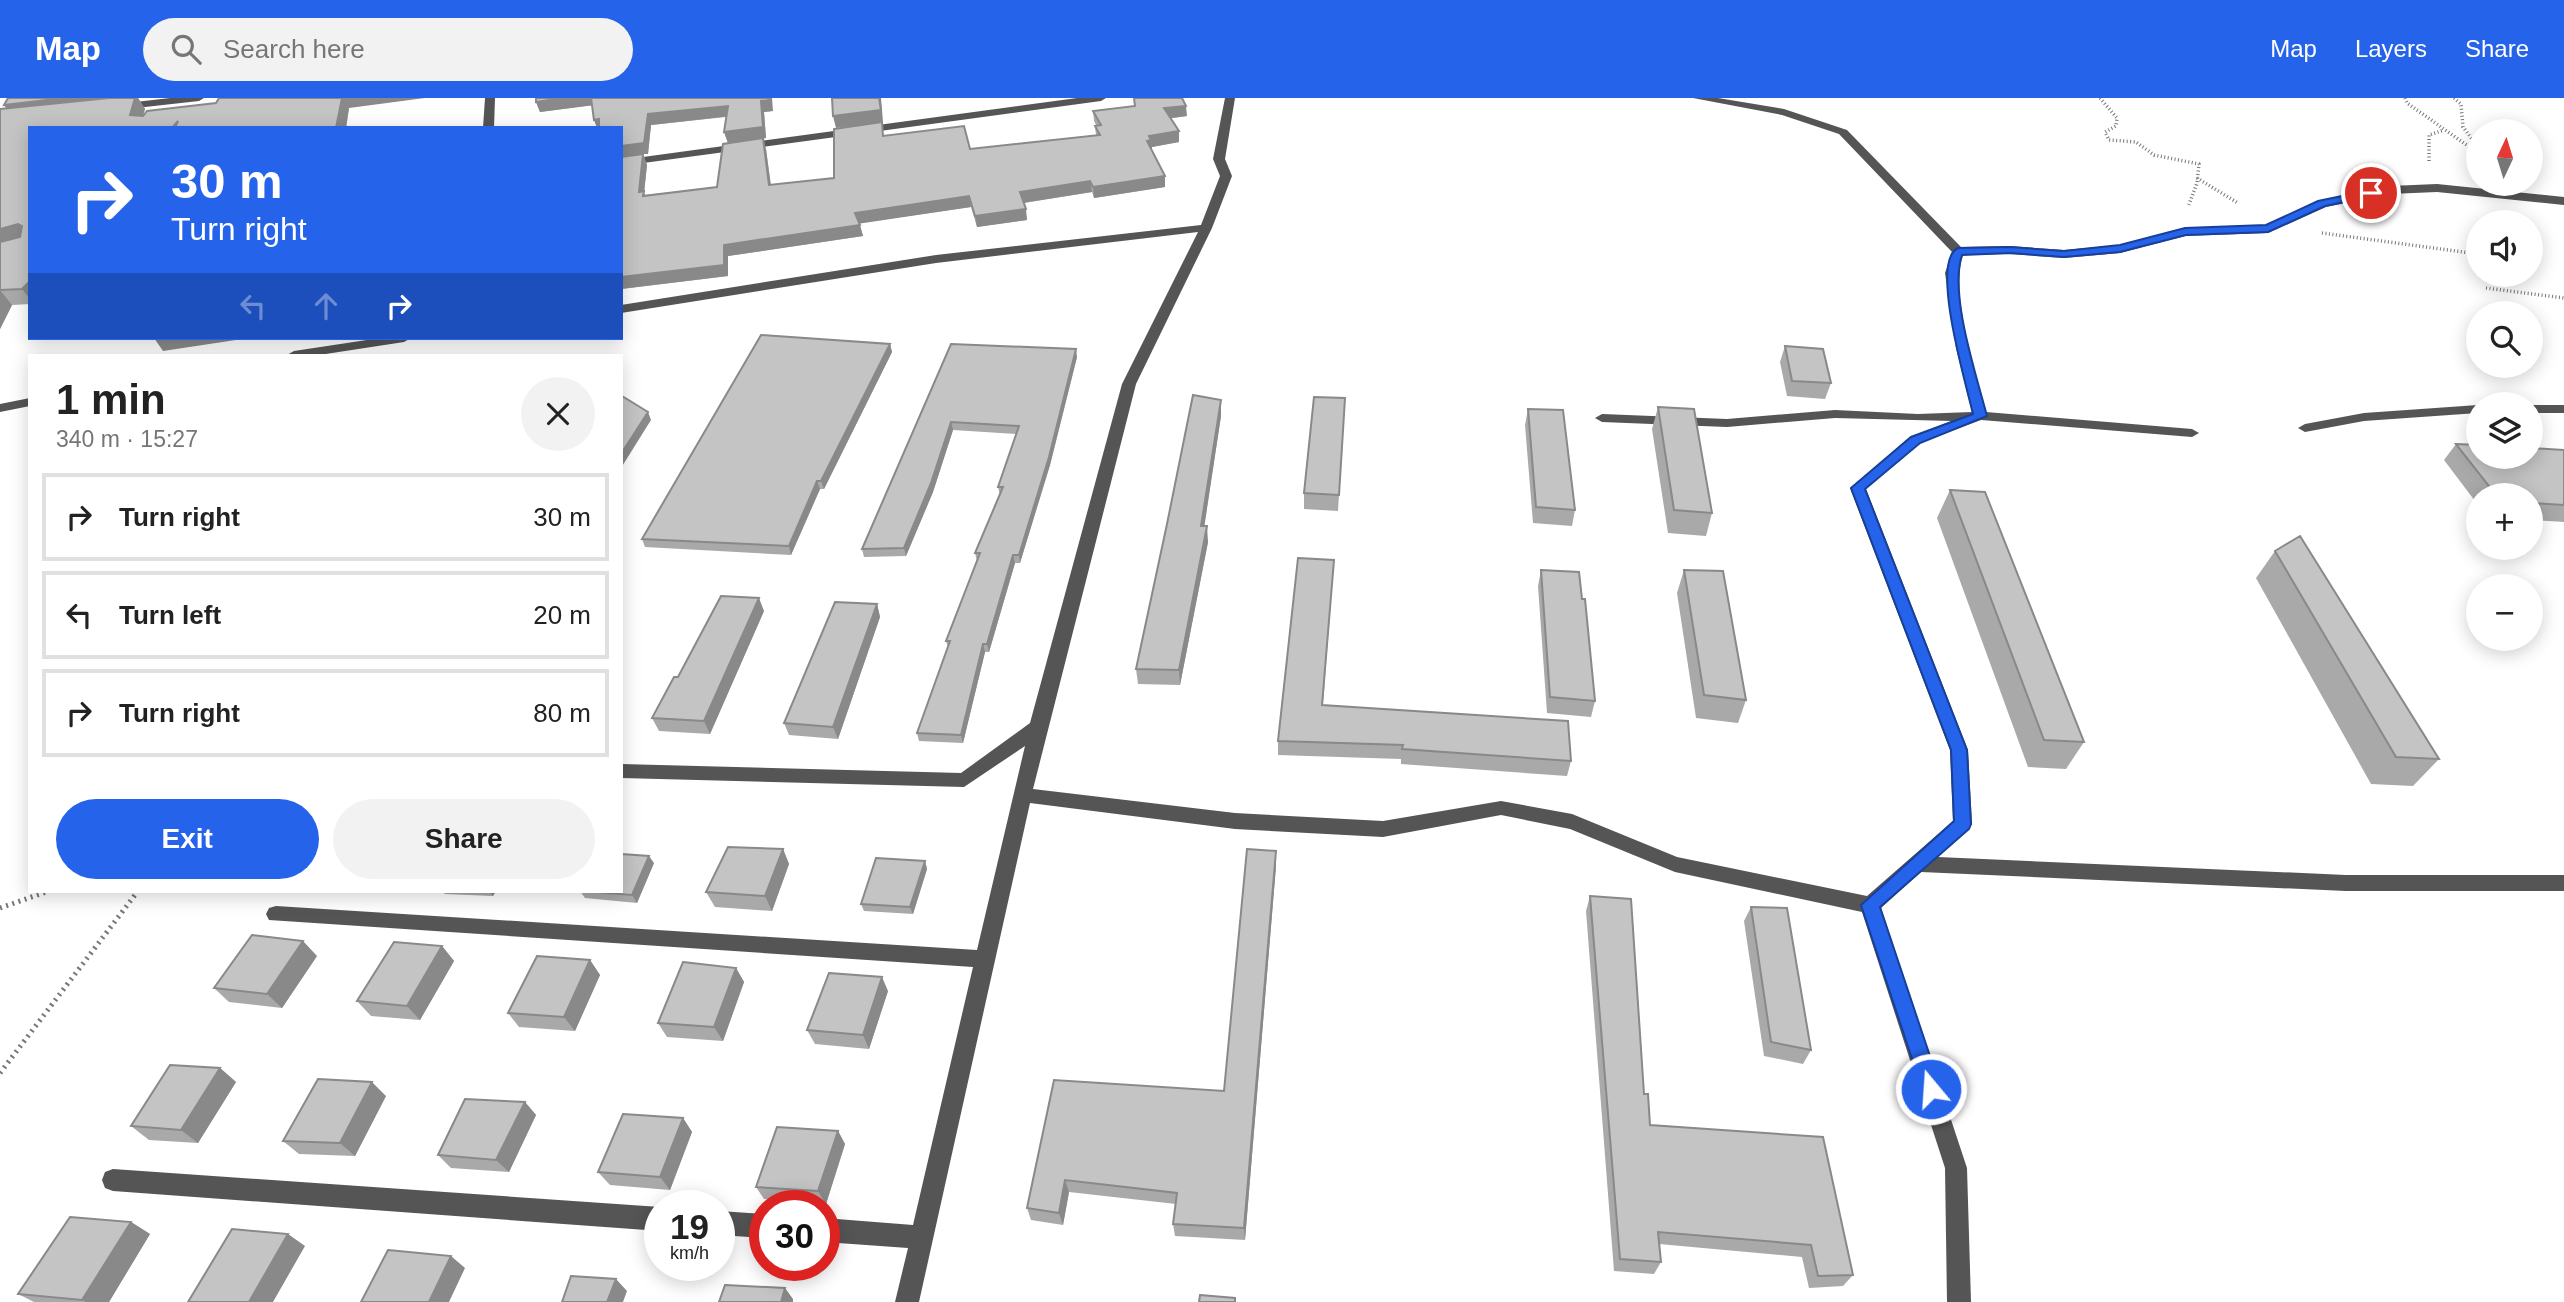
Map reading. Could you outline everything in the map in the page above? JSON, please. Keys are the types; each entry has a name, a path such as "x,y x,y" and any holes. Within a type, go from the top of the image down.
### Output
{"street":[{"path":"104,108 158,100 199,98"},
{"path":"488,126 490,98"},
{"path":"623,163 1101,98"},
{"path":"907,1302 1038,727 1129,384 1206,229 1226,176 1219,159 1230,98"},
{"path":"1698,98 1784,112 1843,132 1958,251 2010,250 2064,254 2120,249 2185,232 2268,229 2322,204 2390,190 2437,188 2564,201"},
{"path":"151,115 158,100"},
{"path":"623,309 701,299 886,266 1070,241 1206,229"},
{"path":"1958,251 1951,272 1963,348 1980,416"},
{"path":"300,354 391,340"},
{"path":"0,408 28,402"},
{"path":"2543,409 2564,409"},
{"path":"2305,428 2364,417 2466,410"},
{"path":"1602,418 1727,423 1835,414 1918,418 1980,416 2192,433"},
{"path":"1870,905 1963,824 1959,750 1858,488 1916,440 1980,416"},
{"path":"623,771 964,780 1038,727"},
{"path":"1023,795 1235,821 1383,829 1501,808 1572,822 1675,864 1870,905"},
{"path":"1920,864 2346,883 2564,883"},
{"path":"1870,905 1956,1168 1959,1302"},
{"path":"276,914 985,959"},
{"path":"113,1180 644,1218"},
{"path":"840,1231 922,1237"}],"path":[{"path":"2100,98 2117,118 2116,126 2105,132 2109,140 2136,142 2154,155 2199,164 2197,183 2186,210 2185,232"},
{"path":"2405,98 2466,145"},
{"path":"2454,98 2461,104 2463,127 2466,131"},
{"path":"2429,161 2429,135 2445,130"},
{"path":"2486,288 2564,298"},
{"path":"0,908 42,893"},
{"path":"0,1073 136,893"}],"building":[{"path":"8,98 64,98 4,105"},
{"path":"109,98 135,98 130,115 143,116 147,111 216,103 219,98 342,98 336,126 176,126 178,121 174,126 28,126 28,283 22,289 0,290 0,242 20,237 22,226 18,224 0,229 0,109"},
{"path":"536,98 563,98 536,102"},
{"path":"591,98 770,98 761,101 763,127 724,132 728,106 648,114 644,143 623,146 623,126 599,126 599,119 594,120"},
{"path":"832,98 879,98 881,110 833,116"},
{"path":"1134,98 1182,98 1186,106 1164,108 1179,131 1149,136 1151,140 1147,141 1165,176 1093,187 1090,181 1020,192 1026,209 975,216 969,196 855,213 860,225 724,245 724,265 623,277 623,157 643,154 639,192 644,191 643,196 717,187 723,144 763,138 769,185 834,178 834,129 882,122 883,136 964,126 970,149 1100,135 1095,126 1101,125 1093,111 1135,106"},
{"path":"761,335 890,344 821,481 817,481 789,546 642,539"},
{"path":"951,344 1076,349 1049,457 1019,555 1013,555 987,644 983,644 961,735 917,733 950,641 946,641 980,553 975,553 1003,487 998,487 1019,426 951,422 931,483 904,548 862,549"},
{"path":"1785,346 1823,349 1831,383 1792,381"},
{"path":"1193,395 1221,400 1201,526 1207,526 1179,670 1136,669 1167,524"},
{"path":"623,397 648,412 623,451"},
{"path":"1314,397 1345,398 1339,495 1304,493"},
{"path":"1658,407 1694,409 1712,513 1674,510"},
{"path":"1528,409 1563,410 1575,510 1536,507"},
{"path":"2456,444 2466,444 2466,457"},
{"path":"2543,449 2564,450 2564,505 2543,504 2543,483 2487,483 2476,469 2543,469"},
{"path":"1950,490 1985,492 2084,742 2044,740"},
{"path":"2300,536 2439,759 2396,757 2275,551"},
{"path":"1298,558 1334,560 1322,705 1568,721 1571,761 1402,749 1403,745 1278,741"},
{"path":"1541,570 1579,572 1582,599 1585,599 1595,701 1550,697"},
{"path":"1684,570 1723,571 1746,700 1704,695"},
{"path":"721,596 759,598 704,721 652,718 674,677 678,677"},
{"path":"835,602 877,604 833,727 784,723"},
{"path":"728,847 783,849 765,896 706,892"},
{"path":"1247,849 1276,851 1244,1228 1173,1224 1177,1193 1065,1180 1059,1213 1027,1208 1054,1080 1224,1091"},
{"path":"623,854 649,856 632,895 608,893 623,893"},
{"path":"876,858 925,861 910,907 861,904"},
{"path":"1590,896 1631,899 1644,1094 1648,1094 1650,1125 1823,1137 1853,1275 1818,1276 1811,1245 1658,1232 1661,1262 1620,1259"},
{"path":"1751,907 1787,908 1811,1050 1771,1042"},
{"path":"252,935 303,941 267,994 214,988"},
{"path":"394,942 442,946 407,1006 357,1001"},
{"path":"537,956 590,960 564,1017 508,1013"},
{"path":"683,962 736,968 714,1027 658,1023"},
{"path":"829,973 882,977 863,1035 807,1030"},
{"path":"170,1065 220,1068 181,1130 131,1126"},
{"path":"318,1079 372,1082 340,1143 283,1141"},
{"path":"465,1099 525,1102 496,1160 438,1155"},
{"path":"623,1114 683,1118 660,1177 598,1172"},
{"path":"777,1127 838,1131 818,1190 756,1187"},
{"path":"70,1217 131,1222 82,1300 18,1294"},
{"path":"232,1229 288,1234 249,1302 188,1302"},
{"path":"388,1250 451,1256 429,1302 361,1302"},
{"path":"571,1276 616,1279 607,1302 562,1302"},
{"path":"725,1285 785,1288 781,1302 719,1302"},
{"path":"1200,1295 1235,1298 1235,1302 1199,1302"}],"route":[{"path":"1931,1089 1870,905 1963,824 1959,750 1858,488 1916,440 1980,416 1963,348 1951,272 1958,251 2010,250 2064,254 2120,249 2185,232 2268,229 2322,204 2371,193"}]}
